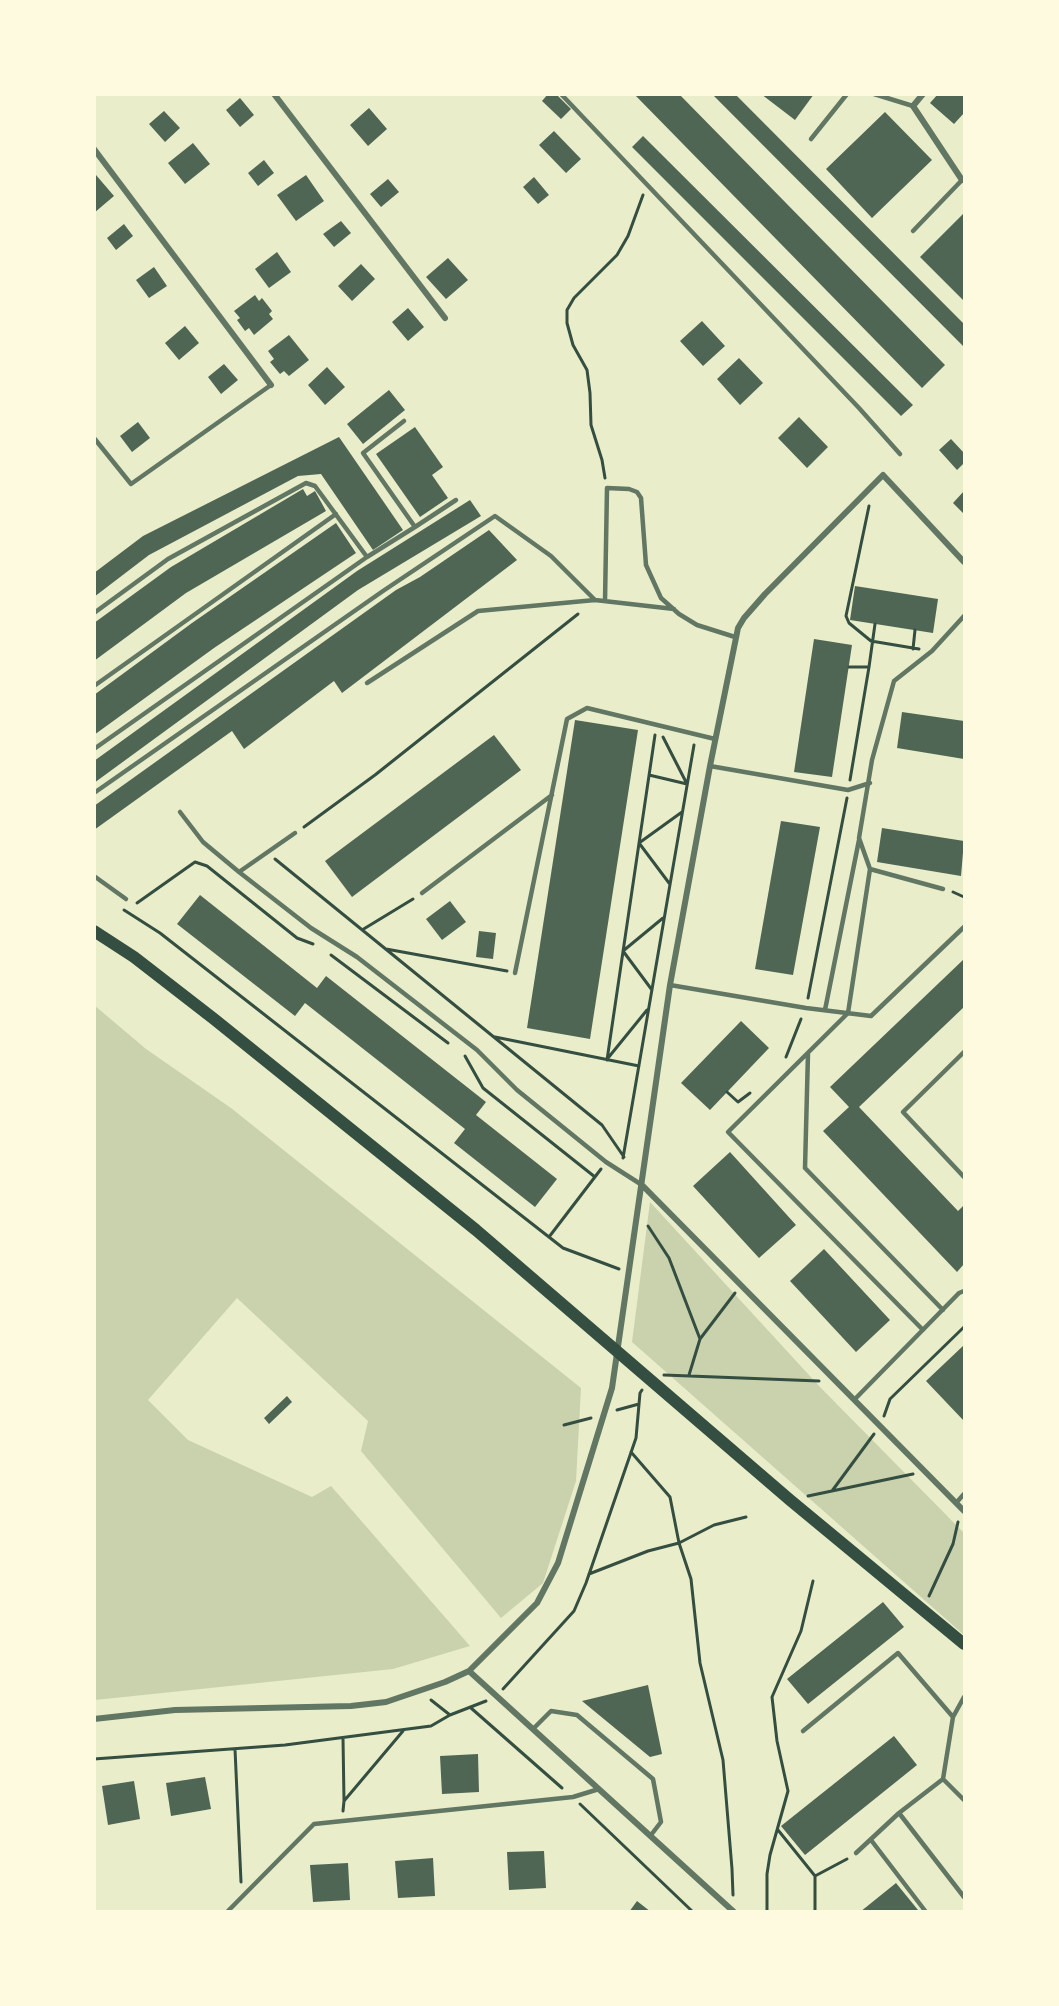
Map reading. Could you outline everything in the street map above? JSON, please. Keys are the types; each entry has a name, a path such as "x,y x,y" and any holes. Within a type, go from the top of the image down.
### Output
{"main road":[{"path":"94,931 134,957 214,1019 476,1230 790,1500 964,1644"}],"street":[{"path":"274,94 445,318"},
{"path":"923,94 913,106 962,180"},
{"path":"94,149 271,385"},
{"path":"94,1719 175,1710 351,1706 386,1702 445,1682 469,1671 537,1603 558,1563 612,1388 670,985 735,637 744,618 765,594 883,475 964,562"},
{"path":"642,1185 963,1510"},
{"path":"469,1671 734,1910"}],"lane":[{"path":"561,94 900,454"},
{"path":"812,139 847,94"},
{"path":"874,94 913,106"},
{"path":"913,231 962,180"},
{"path":"94,438 131,484 271,385"},
{"path":"404,421 363,453 415,527"},
{"path":"94,613 168,558 306,483 315,486 367,557"},
{"path":"605,601 607,488 629,489 637,492 641,498 646,564 661,598 697,625 735,637"},
{"path":"94,749 367,557 456,500"},
{"path":"94,686 336,514"},
{"path":"94,793 383,591 495,516 551,556 595,600"},
{"path":"367,683 478,611 595,600 674,609"},
{"path":"825,1010 870,783 872,760 894,681 932,651 964,616"},
{"path":"515,973 567,719 587,708 715,739"},
{"path":"710,766 848,790 870,783"},
{"path":"422,893 552,795"},
{"path":"180,812 203,842 238,872 311,928 357,957 477,1050 517,1090 606,1162 642,1185"},
{"path":"238,872 295,833"},
{"path":"859,838 870,869 848,1013 728,1132 923,1330"},
{"path":"870,869 943,889"},
{"path":"94,876 126,899"},
{"path":"670,985 806,1008 871,1016 964,927"},
{"path":"808,1052 805,1168 943,1310"},
{"path":"964,1052 903,1112 964,1177"},
{"path":"855,1399 959,1293 964,1291"},
{"path":"956,1503 964,1494"},
{"path":"803,1731 898,1653 953,1717"},
{"path":"856,1853 899,1813 943,1779 953,1717 964,1698"},
{"path":"533,1729 551,1711 577,1715 653,1779 661,1822 651,1835"},
{"path":"943,1779 964,1800"},
{"path":"227,1911 314,1824 573,1797 600,1789"},
{"path":"899,1813 964,1897"},
{"path":"871,1840 926,1911"}],"path":[{"path":"607,488 602,460 591,425 587,370 573,345 567,323 567,310 574,298 617,255 631,229 643,197 645,183"},
{"path":"874,483 858,549 846,616 849,623 873,641 932,651"},
{"path":"295,833 375,775 595,600"},
{"path":"783,1067 806,1008 848,790 875,624"},
{"path":"914,648 915,630"},
{"path":"849,667 869,666"},
{"path":"607,1060 657,725"},
{"path":"657,725 687,784"},
{"path":"621,1171 696,734"},
{"path":"649,775 687,784"},
{"path":"639,843 682,812"},
{"path":"639,843 670,884"},
{"path":"267,853 602,1125 624,1157"},
{"path":"125,911 195,862 207,866 297,938 318,945"},
{"path":"362,930 422,893"},
{"path":"118,906 160,933 563,1248 629,1273"},
{"path":"623,951 664,917"},
{"path":"385,948 515,973"},
{"path":"623,951 652,990"},
{"path":"327,952 449,1044"},
{"path":"607,1060 649,1008"},
{"path":"494,1037 639,1066"},
{"path":"458,1051 467,1058 483,1088 595,1177"},
{"path":"727,1092 738,1102 756,1088"},
{"path":"549,1237 606,1162"},
{"path":"638,1212 669,1258 700,1340"},
{"path":"689,1375 700,1340 741,1285"},
{"path":"832,1491 880,1425 891,1399 964,1327"},
{"path":"668,1374 839,1382"},
{"path":"612,1412 639,1404"},
{"path":"564,1425 598,1416"},
{"path":"631,1451 670,1497 679,1543 692,1579 700,1664 723,1760 734,1910"},
{"path":"790,1500 926,1472"},
{"path":"922,1609 953,1544 963,1510"},
{"path":"589,1574 648,1551 679,1543 714,1526 746,1517"},
{"path":"767,1911 767,1874 770,1855 788,1791 777,1741 772,1697 801,1631 813,1581"},
{"path":"471,1708 573,1797 693,1911"},
{"path":"94,1759 285,1745 343,1738 431,1726 450,1715"},
{"path":"344,1802 405,1730"},
{"path":"341,1822 344,1802 343,1738"},
{"path":"235,1749 242,1896"},
{"path":"778,1830 815,1876 815,1911"},
{"path":"815,1876 856,1853"}],"green space":[{"path":"94,1005 146,1049 231,1108 581,1388 576,1481 543,1583 501,1618 361,1451 368,1421 237,1298 148,1400 188,1440 312,1497 331,1486 470,1646 393,1669 95,1700"},
{"path":"650,1202 820,1387 964,1533 964,1635 632,1342"}],"building":[{"path":"548,94 556,94 571,109 561,119 542,101"},
{"path":"634,94 679,94 945,365 922,388"},
{"path":"712,94 735,94 964,324 964,347"},
{"path":"761,94 814,94 795,120"},
{"path":"938,94 964,94 964,113 954,124 930,103"},
{"path":"240,98 254,115 240,127 226,110"},
{"path":"369,108 387,129 368,146 350,125"},
{"path":"164,111 180,128 165,142 149,124"},
{"path":"885,112 932,160 872,218 826,169"},
{"path":"554,131 581,159 566,173 539,145"},
{"path":"643,136 913,405 901,416 632,147"},
{"path":"193,143 210,164 185,184 168,163"},
{"path":"264,160 274,173 258,186 248,173"},
{"path":"96,175 114,196 94,213 94,176"},
{"path":"306,175 324,201 296,221 277,195"},
{"path":"534,177 549,195 538,204 523,187"},
{"path":"388,179 399,192 381,207 370,194"},
{"path":"964,213 964,301 920,257"},
{"path":"341,221 351,233 334,247 323,234"},
{"path":"124,224 133,236 116,250 107,238"},
{"path":"277,252 291,272 269,288 255,269"},
{"path":"448,258 468,280 446,299 426,277"},
{"path":"361,264 375,279 352,301 338,286"},
{"path":"154,267 167,286 149,298 136,280"},
{"path":"255,295 259,301 262,298 272,311 269,314 273,319 254,335 249,328 245,331 237,320 240,318 234,311"},
{"path":"408,308 424,327 408,341 392,322"},
{"path":"702,321 725,346 703,366 680,341"},
{"path":"185,326 199,343 179,360 165,343"},
{"path":"289,335 309,360 289,376 284,371 280,374 270,362 274,359 268,351"},
{"path":"739,358 763,383 740,405 717,379"},
{"path":"224,364 238,380 221,394 208,377"},
{"path":"327,367 345,387 325,405 308,385"},
{"path":"389,390 405,410 363,444 347,424"},
{"path":"799,417 828,447 807,468 778,438"},
{"path":"138,422 150,438 132,452 120,436"},
{"path":"415,427 443,467 432,475 448,498 420,517 376,454"},
{"path":"339,437 403,530 373,550 321,474 298,476 149,555 94,597 94,573 143,536"},
{"path":"951,439 964,453 964,463 957,470 939,450"},
{"path":"303,489 307,496 315,491 326,511 186,593 94,661 94,623 171,567"},
{"path":"964,491 964,514 953,503"},
{"path":"470,500 481,516 358,590 94,783 94,761 357,571"},
{"path":"336,523 356,553 214,648 94,735 94,695 192,623"},
{"path":"489,530 517,560 342,693 334,681 244,749 232,731 94,830 94,806 396,590 420,577"},
{"path":"855,586 938,599 933,633 850,620"},
{"path":"814,639 852,645 832,777 794,772"},
{"path":"902,712 964,721 964,759 897,748"},
{"path":"575,720 638,730 590,1039 527,1028"},
{"path":"494,735 521,770 352,897 325,861"},
{"path":"781,821 820,827 793,975 755,969"},
{"path":"882,828 964,841 961,876 877,862"},
{"path":"200,895 317,988 326,976 486,1102 476,1115 557,1179 535,1207 454,1143 465,1129 305,1003 295,1016 177,924"},
{"path":"450,901 466,922 442,940 426,919"},
{"path":"479,931 496,933 493,959 476,957"},
{"path":"964,959 964,1007 859,1107 958,1211 964,1205 964,1264 957,1272 823,1131 849,1107 830,1087"},
{"path":"741,1021 769,1048 710,1110 681,1083"},
{"path":"730,1152 796,1225 759,1258 693,1186"},
{"path":"824,1249 890,1320 856,1352 790,1281"},
{"path":"964,1345 964,1421 926,1381"},
{"path":"287,1396 292,1402 269,1424 264,1418"},
{"path":"883,1602 904,1627 808,1704 787,1679"},
{"path":"648,1685 662,1754 650,1757 582,1701"},
{"path":"894,1736 917,1765 805,1855 781,1826"},
{"path":"478,1754 479,1792 442,1794 440,1756"},
{"path":"205,1777 211,1809 171,1816 166,1783"},
{"path":"134,1781 140,1819 108,1825 102,1786"},
{"path":"544,1851 546,1888 509,1890 507,1852"},
{"path":"433,1858 435,1896 398,1898 395,1861"},
{"path":"348,1863 350,1900 313,1902 310,1865"},
{"path":"896,1883 918,1910 916,1912 860,1912"},
{"path":"637,1901 651,1912 629,1912"}]}
